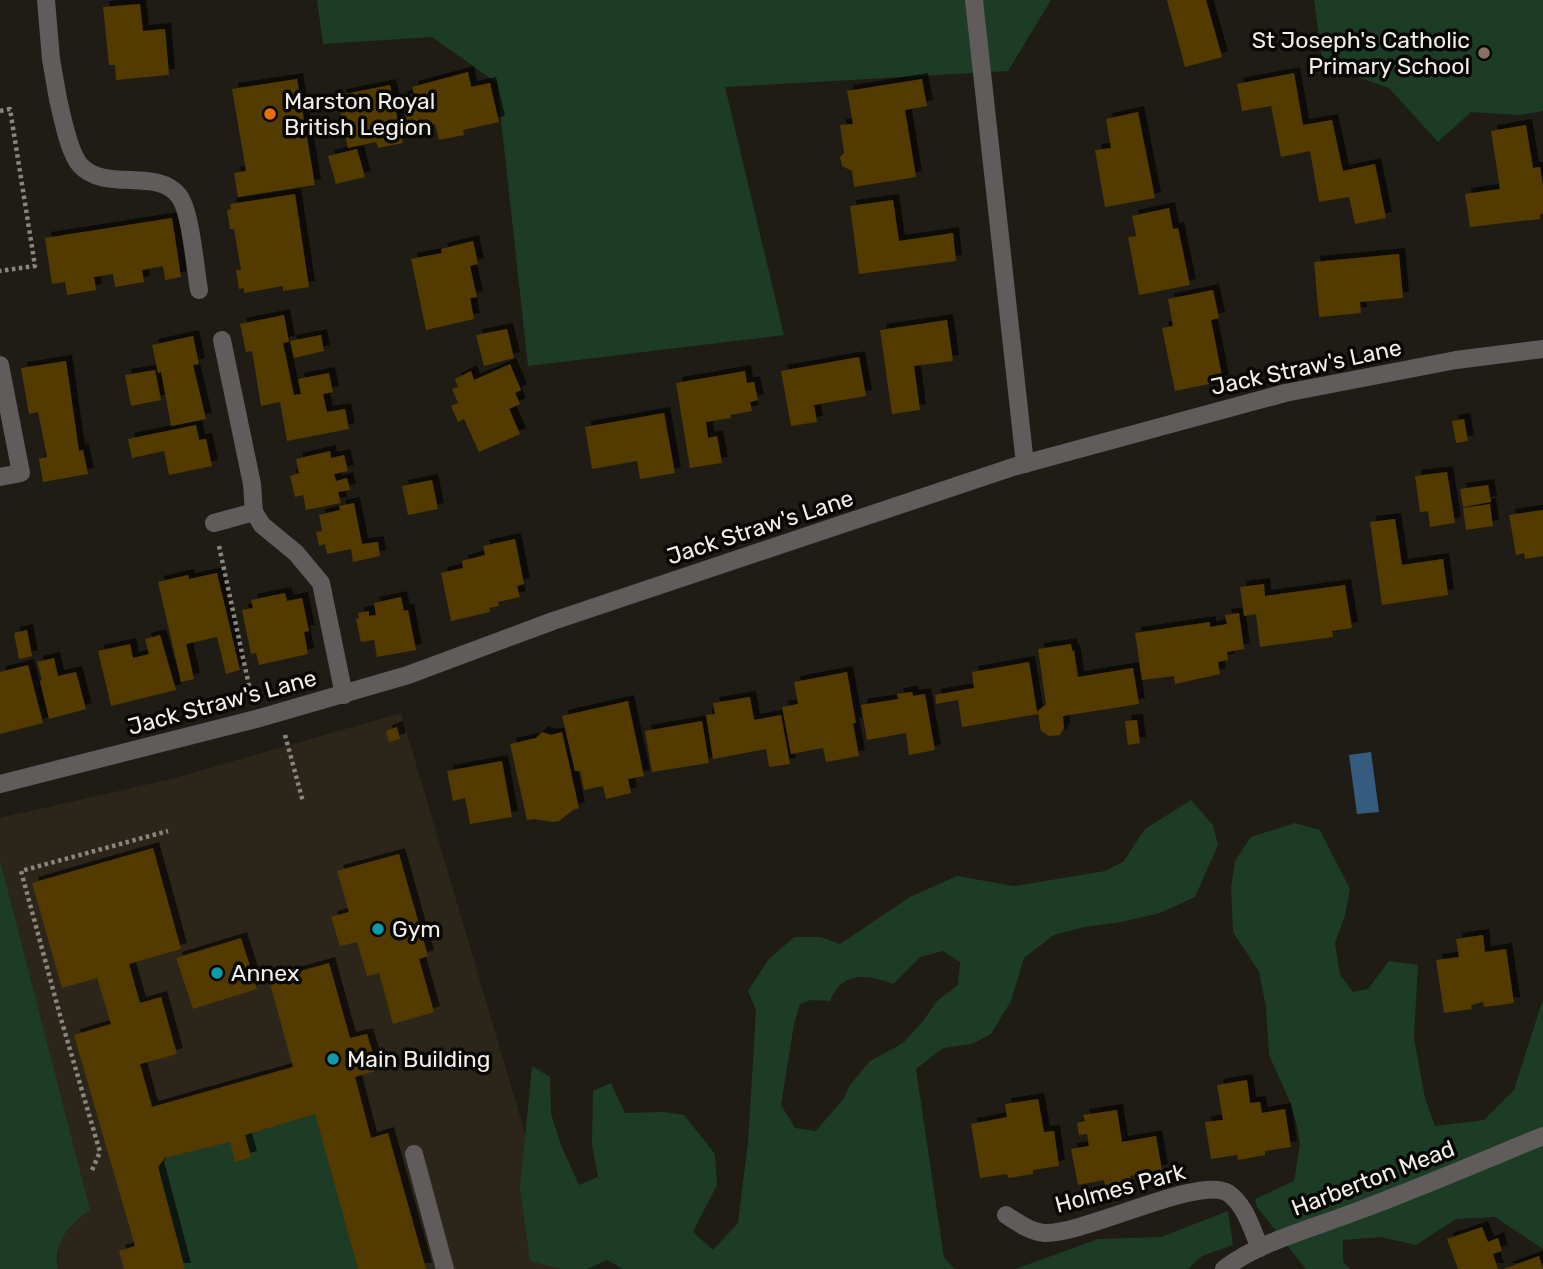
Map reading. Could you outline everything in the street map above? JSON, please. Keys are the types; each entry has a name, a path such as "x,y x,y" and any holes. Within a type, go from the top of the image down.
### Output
{"street":[{"path":"46,0 51,59 58,99 74,155 80,166 94,174 110,180 144,181 166,186 178,194 186,208 199,290"},
{"path":"974,0 1026,464"},
{"path":"222,340 252,484 254,512 262,525 296,553 321,583 344,695"},
{"name":"Jack Straw's Lane","path":"0,784 256,719 408,676 553,621 1026,464 1285,393 1456,360 1543,349"},
{"path":"0,365 21,473 0,477"},
{"path":"214,523 254,512"},
{"name":"Harberton Mead","path":"1224,1269 1235,1260 1260,1248 1400,1195 1543,1136"},
{"path":"414,1154 445,1269"},
{"name":"Holmes Park","path":"1006,1215 1024,1226 1044,1233 1087,1225 1182,1195 1209,1189 1226,1191 1239,1203 1260,1248"}],"path":[{"path":"0,111 10,109 35,265 0,271"},
{"path":"214,523 256,719"},
{"path":"285,734 303,802"},
{"path":"92,1170 100,1152 21,871 168,831"}],"shaded area":[{"path":"401,713 565,1269 58,1269 59,1243 72,1222 89,1209 0,860 0,818 171,779"}],"green space":[{"path":"317,0 1051,0 1008,71 725,87 784,335 528,366 497,83 432,37 323,44"},
{"path":"1314,0 1543,0 1543,111 1519,115 1471,112 1438,142 1389,88 1323,65"},
{"path":"1191,800 1213,825 1218,845 1195,897 1160,913 1054,935 1024,958 1011,1001 991,1034 972,1044 943,1048 916,1069 944,1258 955,1269 623,1269 607,1260 587,1269 562,1269 530,1261 520,1188 532,1066 550,1077 551,1114 579,1185 598,1177 592,1145 593,1091 611,1083 625,1113 664,1112 684,1115 715,1154 717,1185 693,1232 713,1250 738,1223 748,1143 756,1010 748,991 768,960 794,937 821,937 840,944 910,897 957,876 1014,886 1105,871 1123,862 1145,829","holes":["943,951 960,962 958,985 937,1001 903,1043 870,1061 816,1131 795,1128 781,1105 794,1024 800,1004 811,1000 830,1001 841,984 857,978 874,978 893,984 920,957"]},
{"path":"1295,823 1320,830 1350,889 1345,915 1335,943 1340,975 1353,992 1368,989 1389,961 1418,965 1414,1038 1425,1098 1435,1126 1484,1120 1514,1090 1543,999 1543,1249 1495,1217 1456,1219 1416,1245 1380,1237 1343,1240 1343,1262 1350,1269 1306,1269 1257,1207 1255,1199 1294,1181 1300,1144 1290,1102 1269,1055 1266,1007 1259,972 1233,932 1231,887 1235,861 1251,837"},
{"path":"0,860 90,1210 75,1221 64,1235 58,1251 58,1269 0,1269"},
{"path":"315,1114 358,1269 185,1269 158,1167 165,1158 230,1142 251,1157 245,1135"},
{"path":"1228,1211 1233,1245 1202,1256 1188,1269 1015,1269 1098,1239 1161,1237"}],"water":[{"path":"1371,752 1379,812 1357,814 1349,755"}],"building":[{"path":"1167,0 1206,0 1222,57 1185,67"},
{"path":"140,4 143,31 165,29 169,75 116,80 115,65 109,65 103,7"},
{"path":"468,72 471,87 490,83 499,122 463,130 464,135 439,140 435,124 409,131 401,97 414,94 412,87"},
{"path":"1294,73 1303,125 1332,120 1343,171 1375,164 1386,218 1355,224 1349,197 1319,202 1310,151 1281,157 1271,106 1242,111 1237,84"},
{"name":"Marston Royal British Legion","path":"297,79 315,185 238,197 234,173 246,171 232,89"},
{"path":"922,79 927,106 905,110 916,177 854,187 852,171 842,166 840,157 844,153 840,125 853,124 847,91"},
{"path":"390,85 403,143 378,148 376,142 348,148 340,111 343,110 340,95"},
{"path":"1138,112 1155,198 1105,207 1095,150 1111,148 1106,119"},
{"path":"1526,125 1533,168 1540,167 1543,214 1540,214 1540,219 1470,227 1465,194 1500,189 1491,131"},
{"path":"357,149 365,177 336,184 328,156"},
{"path":"295,194 309,287 283,291 283,286 244,293 244,288 239,289 236,270 241,270 234,229 230,229 227,210 231,209 230,204"},
{"path":"893,200 899,241 953,233 956,261 859,274 850,206"},
{"path":"1169,208 1173,229 1178,228 1190,285 1139,295 1128,237 1136,236 1132,216"},
{"path":"172,218 181,277 165,280 163,266 142,270 144,282 115,287 113,274 94,277 96,290 67,295 65,282 52,284 45,238"},
{"path":"473,241 478,264 470,266 477,297 470,298 474,319 426,330 411,259 442,253 441,249"},
{"path":"1399,254 1403,298 1360,302 1361,313 1319,317 1314,262"},
{"path":"1213,290 1219,318 1211,320 1223,381 1175,391 1162,328 1173,326 1168,299"},
{"path":"284,315 289,342 283,343 294,395 301,394 298,379 329,373 333,392 323,394 327,412 345,409 349,429 287,441 280,402 261,406 252,351 246,352 240,324"},
{"path":"947,320 953,361 914,366 920,410 892,414 880,330"},
{"path":"507,329 514,358 484,366 476,335"},
{"path":"321,335 324,351 294,358 290,341"},
{"path":"193,336 199,364 193,365 206,419 171,426 161,372 158,373 152,345"},
{"path":"859,357 866,396 814,405 817,422 791,426 781,371"},
{"path":"66,361 79,451 83,450 88,474 43,482 39,459 47,457 38,412 29,414 21,368"},
{"path":"510,364 521,390 515,393 520,404 509,409 520,434 479,452 464,419 458,422 451,406 458,403 452,389 458,387 455,379 471,371 474,380"},
{"path":"155,370 161,400 131,406 125,375"},
{"path":"745,371 747,383 754,382 758,400 750,402 752,411 706,422 708,438 717,436 722,463 690,468 676,383"},
{"path":"664,413 675,473 640,479 637,461 592,469 585,427"},
{"path":"1464,419 1468,441 1456,443 1452,421"},
{"path":"196,425 199,440 206,439 212,466 169,475 164,451 132,458 128,439"},
{"path":"330,451 331,458 344,455 348,471 334,474 336,481 347,478 350,490 338,492 341,503 306,510 303,495 295,497 290,476 299,473 296,459"},
{"path":"1447,472 1455,523 1430,527 1428,511 1420,512 1415,476"},
{"path":"432,480 438,509 408,515 402,486"},
{"path":"1488,485 1491,502 1463,507 1460,489"},
{"path":"354,503 362,544 378,542 380,556 353,562 351,549 327,554 325,544 319,546 316,532 322,531 319,515"},
{"path":"1490,504 1493,526 1466,530 1463,508"},
{"path":"1543,510 1543,556 1525,559 1524,553 1516,555 1509,515"},
{"path":"1395,519 1402,565 1443,559 1448,595 1382,605 1370,522"},
{"path":"515,539 524,584 517,586 520,597 498,602 499,606 489,608 490,612 451,621 441,573 463,568 462,561 485,555 483,546"},
{"path":"217,573 240,670 226,674 217,637 186,644 194,679 181,682 158,582 188,575 189,579"},
{"path":"1264,584 1265,596 1345,585 1352,628 1332,631 1333,637 1260,647 1256,614 1244,616 1240,587"},
{"path":"285,593 287,601 302,598 309,631 304,632 308,654 259,665 256,653 251,654 242,610 253,608 251,600"},
{"path":"401,597 404,611 408,610 416,650 377,657 374,640 361,642 356,619 359,618 358,613 369,611 369,616 376,615 374,603"},
{"path":"1239,613 1244,649 1227,652 1228,660 1218,662 1220,674 1175,684 1174,676 1142,680 1135,633 1210,622 1210,627 1227,624 1225,615"},
{"path":"27,630 32,656 19,659 14,633"},
{"path":"160,635 176,690 111,706 98,651 130,644 133,658 149,654 145,639"},
{"path":"1071,644 1078,677 1133,668 1139,704 1063,716 1064,728 1060,735 1049,736 1041,731 1038,714 962,727 958,700 936,704 935,695 974,688 972,672 1029,662 1037,712 1046,704 1038,649"},
{"path":"54,658 58,676 76,672 86,709 49,719 37,662"},
{"path":"28,665 43,723 0,734 0,672"},
{"path":"847,672 859,756 826,762 823,748 791,754 782,707 798,704 794,682"},
{"path":"912,692 913,696 925,694 935,750 909,755 906,733 867,740 861,705 898,699 897,694"},
{"path":"750,697 754,720 781,715 790,764 769,767 766,749 713,759 706,715 715,714 713,703"},
{"path":"628,701 644,776 628,779 631,793 606,799 603,786 584,790 580,771 575,771 562,716"},
{"path":"1137,720 1140,743 1128,745 1125,721"},
{"path":"702,721 709,763 652,772 645,731"},
{"path":"397,727 400,739 389,742 386,731"},
{"path":"542,732 551,735 562,732 579,808 553,822 527,820 510,744 536,738"},
{"path":"502,761 512,817 470,824 465,798 453,801 447,771"},
{"name":"Main Building","path":"153,848 181,949 129,964 140,1003 161,997 177,1054 140,1064 152,1107 293,1067 269,980 329,963 350,1038 367,1034 378,1070 355,1077 371,1138 388,1133 426,1269 358,1269 315,1114 245,1135 251,1157 235,1162 230,1142 165,1158 158,1167 185,1269 124,1269 119,1251 135,1246 74,1035 111,1024 97,978 62,988 32,883"},
{"name":"Gym","path":"399,854 428,956 419,959 434,1012 393,1024 379,973 367,976 357,942 340,946 331,917 349,912 337,871"},
{"path":"1483,935 1485,952 1506,949 1514,1003 1484,1007 1483,1002 1471,1005 1472,1009 1444,1013 1436,960 1459,957 1456,939"},
{"name":"Annex","path":"241,938 257,989 193,1009 176,958"},
{"path":"1247,1080 1250,1103 1260,1102 1262,1113 1285,1109 1291,1147 1265,1151 1265,1155 1238,1160 1237,1155 1211,1159 1205,1122 1223,1120 1217,1085"},
{"path":"1038,1099 1044,1132 1054,1131 1059,1166 1008,1178 1007,1174 980,1178 971,1124 1007,1117 1005,1104"},
{"path":"1117,1110 1122,1142 1156,1136 1162,1170 1130,1176 1131,1180 1105,1185 1104,1180 1078,1185 1071,1149 1089,1146 1087,1134 1079,1135 1077,1123 1085,1121 1083,1115"},
{"path":"1482,1227 1488,1242 1498,1238 1502,1251 1493,1254 1498,1269 1458,1269 1447,1239"},
{"path":"1539,1256 1543,1269 1503,1269"}],"place":[{"name":"St Joseph's Catholic Primary School","path":"1484,53"},
{"name":"Marston Royal British Legion","path":"270,114"},
{"name":"Gym","path":"378,929"},
{"name":"Annex","path":"217,973"},
{"name":"Main Building","path":"333,1059"}]}
